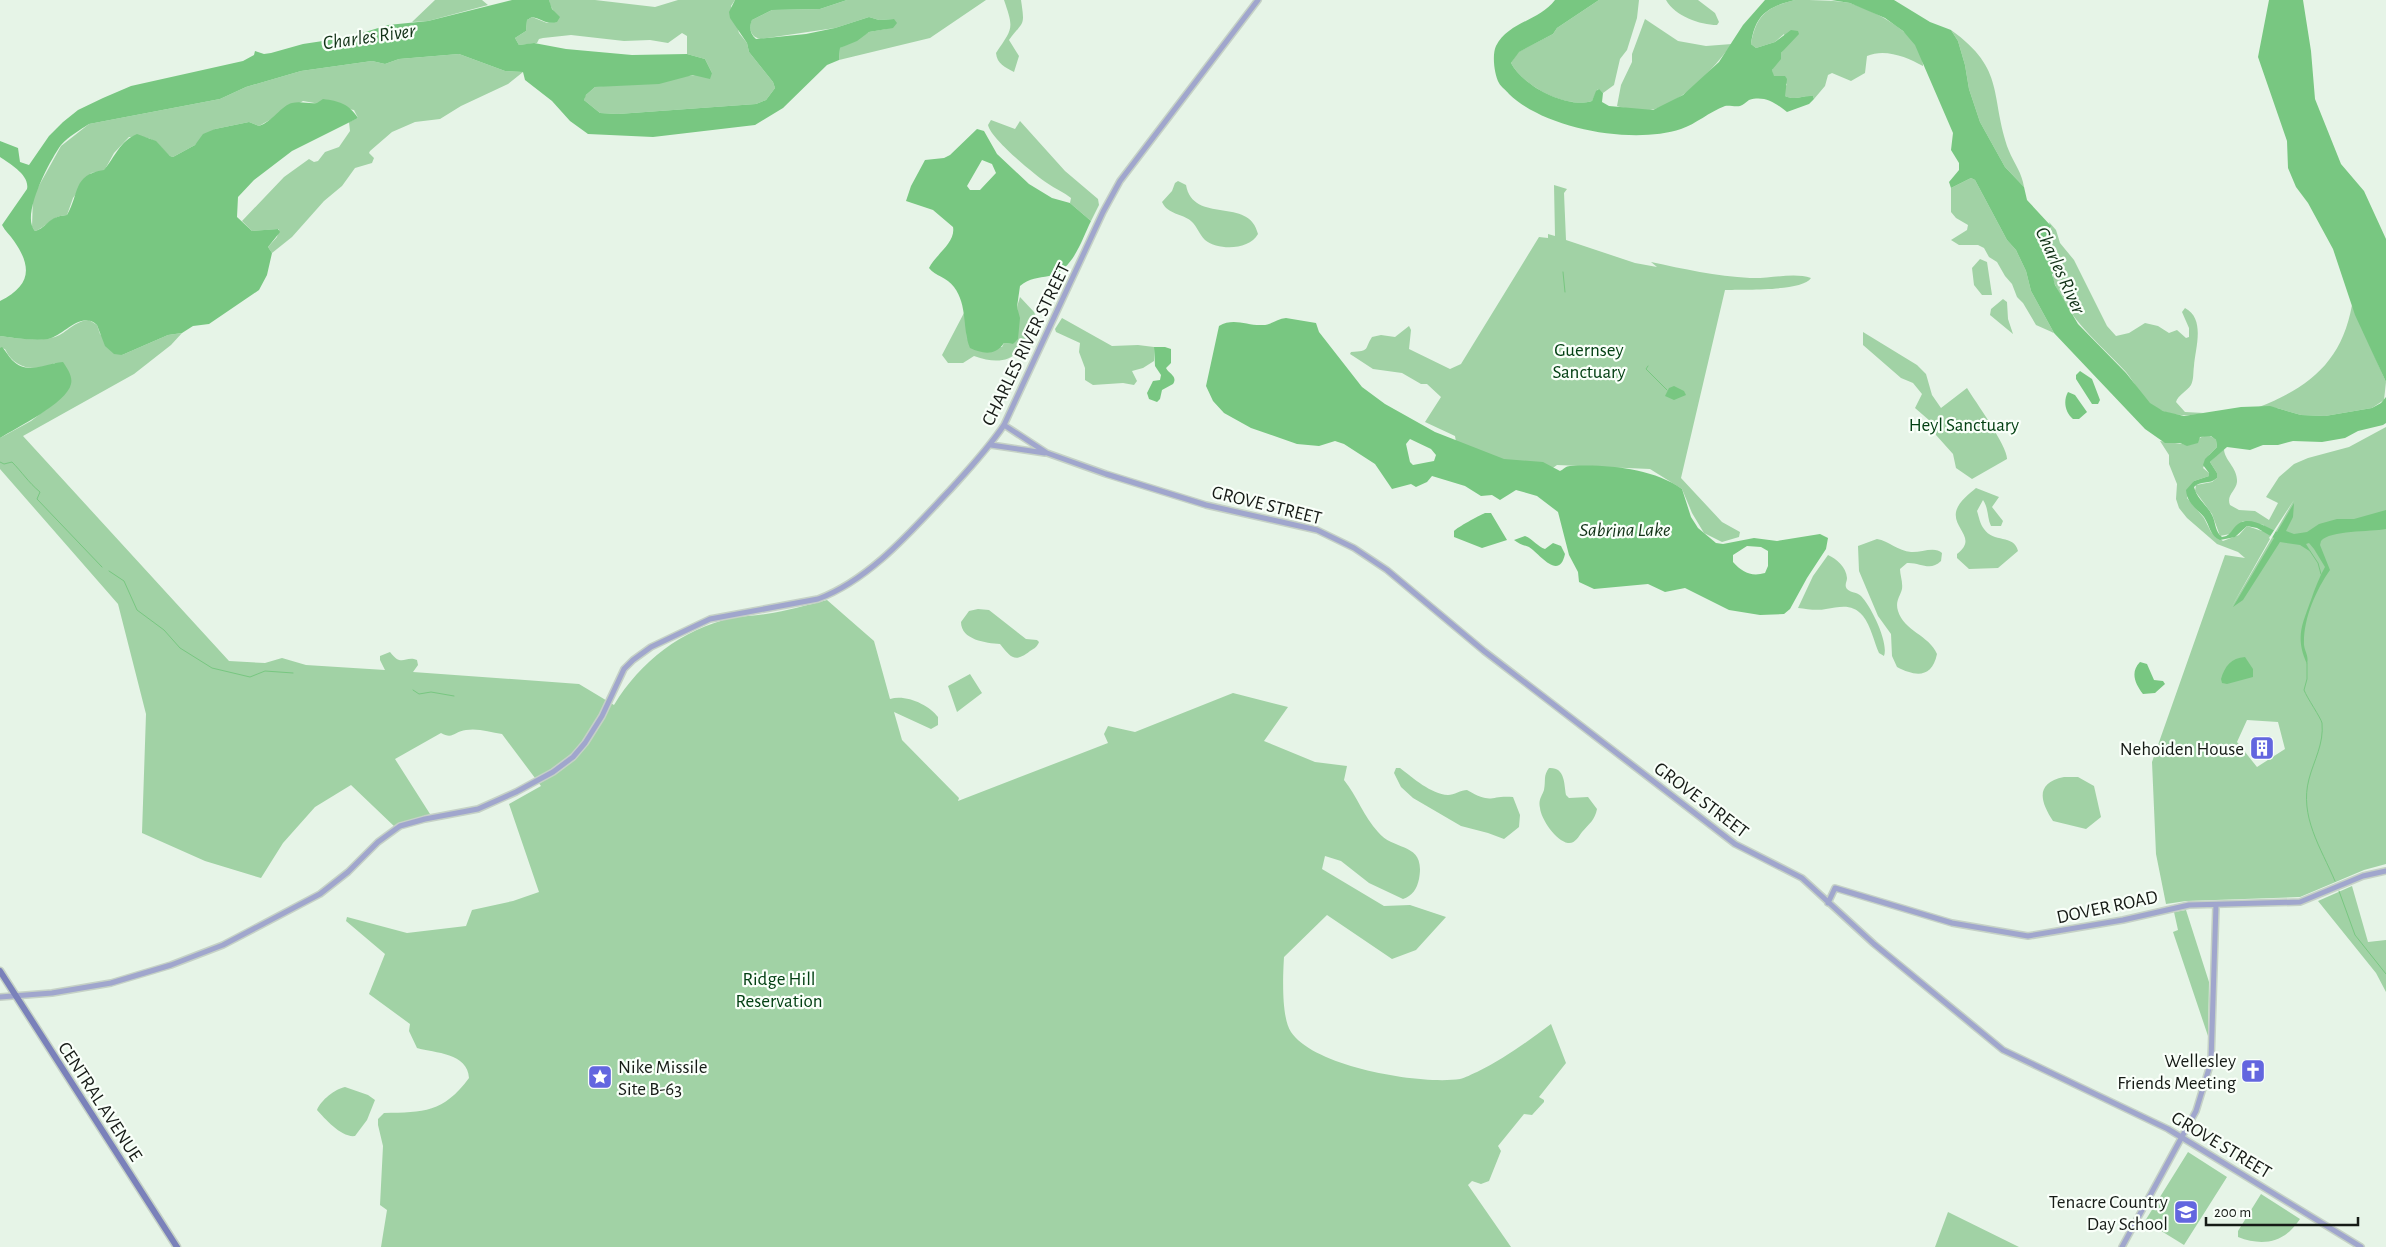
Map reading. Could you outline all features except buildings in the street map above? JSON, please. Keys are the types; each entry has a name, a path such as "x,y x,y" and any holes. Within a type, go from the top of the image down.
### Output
{"main road":[{"name":"CENTRAL AVENUE","path":"0,971 177,1247"}],"street":[{"name":"CHARLES RIVER STREET","path":"0,997 91,988 111,984 185,960 223,945 320,894 348,872 378,842 400,826 425,818 478,809 516,792 553,772 585,743 602,716 620,677 633,660 651,647 710,619 818,599 831,594 869,568 899,543 991,445 1004,426 1101,216 1120,181 1258,0"},
{"name":"GROVE STREET","path":"1004,426 1047,453 1106,474 1206,505 1317,530 1354,548 1387,570 1484,651 1735,844 1802,878 1874,944 2003,1050 2182,1137 2362,1247"},
{"path":"991,445 1047,453"},
{"name":"DOVER ROAD","path":"1828,902 1835,888 1946,921 2006,934 2028,936 2123,920 2183,906 2300,902 2363,876 2386,870"},
{"path":"2122,1247 2199,1104 2212,1056 2216,904"}],"green space":[{"path":"435,0 482,0 488,5 428,21 412,22"},
{"path":"549,0 595,0 655,7 678,0 735,0 731,6 739,33 747,43 749,52 773,82 775,88 766,100 756,104 618,114 600,113 584,100 585,96 595,87 712,73 705,59 687,54 687,36 682,33 668,43 650,40 624,41 571,35 543,38 539,39 537,43 519,45 515,38 526,31 527,20 532,17 547,23 557,22"},
{"path":"847,0 986,0 930,38 839,60 840,48 869,32 886,29 894,19 879,20 869,17 835,28 761,39 755,37 751,32 752,20 772,10 820,9"},
{"path":"1004,0 1021,0 1022,23 1009,40 1019,56 1014,72 1000,63 996,53 1009,33 1010,28"},
{"path":"1599,0 1639,0 1637,18 1627,50 1620,59 1614,85 1603,93 1598,89 1592,101 1582,103 1570,102 1546,94 1525,80 1517,72 1511,63 1518,52 1553,34 1557,28"},
{"path":"1666,0 1698,0 1715,13 1719,22 1717,25 1710,25 1688,18 1675,11"},
{"path":"1795,0 1850,3 1884,18 1916,44 1923,66 1888,53 1874,54 1867,56 1865,73 1851,81 1832,73 1828,75 1825,86 1814,99 1813,96 1792,98 1785,96 1784,90 1787,84 1773,76 1772,70 1787,45 1784,34 1775,42 1756,48 1751,44 1756,26 1764,14 1770,9"},
{"path":"1645,19 1678,41 1706,46 1732,44 1698,82 1678,98 1651,110 1620,107 1617,106 1621,85 1632,62 1632,54"},
{"path":"1951,30 1969,44 1989,71 1994,85 2003,132 2024,187 2005,167 1980,122 1969,89 1958,41"},
{"path":"459,54 505,71 523,72 508,84 461,106 440,119 415,122 392,132 370,151 369,153 374,158 372,163 355,168 342,186 324,201 292,237 272,253 268,247 277,237 279,229 252,231 242,221 284,177 309,159 314,162 318,161 325,152 339,147 350,131 349,122 358,118 354,110 303,101 259,126 249,122 215,129 195,145 173,157 149,138 129,137 114,153 104,171 91,173 73,198 67,215 53,219 35,231 32,227 33,197 41,182 61,146 89,124 220,99 246,87 301,71 372,61 385,64 399,59"},
{"path":"991,120 1015,129 1020,121 1065,171 1098,199 1099,205 1091,221 1070,203 1071,198 1050,185 1023,164 997,139 988,125"},
{"path":"1971,178 1975,180 2007,240 2016,250 2026,271 2031,291 2054,333 2036,325 2023,303 2017,297 2012,284 1997,262 1989,257 1984,248 1978,245 1959,245 1951,240 1967,230 1968,225 1956,218 1951,212 1951,188"},
{"path":"1178,181 1186,185 1191,197 1199,204 1244,216 1253,223 1258,234 1254,239 1241,246 1226,247 1211,244 1205,240 1191,221 1171,212 1162,202"},
{"name":"Guernsey Sanctuary","path":"1554,185 1567,189 1564,193 1566,240 1635,263 1657,267 1651,262 1737,277 1804,276 1811,278 1796,286 1784,288 1725,290 1681,478 1722,522 1740,532 1739,537 1722,542 1704,533 1692,513 1682,489 1650,469 1557,465 1550,470 1501,460 1456,442 1455,436 1425,422 1441,397 1427,384 1421,384 1402,373 1373,369 1350,354 1351,352 1366,349 1372,337 1381,335 1395,337 1409,326 1411,330 1409,349 1450,369 1461,364 1539,237 1548,238 1548,234 1555,236"},
{"path":"2049,222 2056,230 2060,243 2074,260 2107,326 2116,336 2129,333 2145,323 2158,326 2169,333 2177,330 2186,338 2189,337 2189,328 2182,312 2185,308 2191,313 2195,319 2198,335 2193,380 2176,402 2185,412 2204,413 2191,415 2173,414 2150,404 2126,372 2076,319 2053,280 2053,272 2059,271 2063,264 2048,250 2044,241 2051,230"},
{"path":"1980,259 1987,262 1992,295 1982,295 1974,285 1972,268"},
{"path":"1020,297 1034,312 1039,324 1020,350 1013,356 997,361 974,356 963,363 948,363 942,355 965,311 967,339 1002,347 1004,343 1013,344 1019,325 1017,307"},
{"path":"2003,299 2007,302 2008,319 2013,334 1990,315 1991,309"},
{"path":"2352,305 2386,382 2384,400 2372,408 2325,416 2301,415 2277,408 2259,407 2294,391 2321,370 2332,357 2340,342"},
{"path":"1062,318 1112,346 1138,345 1154,347 1154,361 1143,368 1132,371 1137,381 1134,385 1123,383 1093,385 1085,380 1085,368 1079,352 1080,343 1056,332 1055,329"},
{"name":"Ridge Hill Reservation","path":"89,320 97,325 100,334 122,355 168,335 182,333 171,345 134,374 23,436 229,661 265,663 282,658 306,665 385,670 380,656 390,652 394,657 401,660 417,660 418,665 413,672 579,684 614,705 624,689 650,661 696,630 732,618 774,613 827,600 874,641 890,699 910,699 929,708 938,717 938,725 931,729 894,712 902,740 959,798 958,801 1108,743 1104,734 1108,726 1135,732 1233,693 1288,707 1264,741 1315,762 1347,766 1344,780 1373,826 1385,838 1413,853 1418,858 1420,867 1417,886 1409,896 1403,899 1369,883 1341,861 1325,856 1322,869 1384,906 1410,905 1446,917 1416,950 1392,959 1327,915 1284,957 1284,1006 1291,1032 1303,1044 1322,1055 1344,1064 1395,1076 1442,1080 1462,1078 1487,1067 1515,1050 1551,1024 1566,1063 1539,1097 1544,1102 1532,1115 1524,1114 1498,1146 1501,1151 1489,1181 1481,1184 1472,1181 1468,1185 1511,1247 381,1247 387,1210 380,1205 383,1146 378,1119 384,1113 422,1111 441,1104 460,1090 469,1078 463,1063 457,1059 449,1055 417,1048 409,1031 410,1024 369,994 385,954 346,921 347,917 407,933 466,926 472,910 513,901 539,892 509,804 541,786 502,734 480,730 466,730 448,736 441,733 395,759 430,814 396,828 351,785 315,807 283,843 261,878 205,861 142,833 146,714 118,604 0,469 0,438 31,421 56,402 55,363 41,368 20,365 9,356 5,349 0,348 0,336 28,339 55,337 79,322"},
{"name":"Heyl Sanctuary","path":"1863,332 1917,365 1926,374 1932,395 1941,408 1967,388 1997,435 2007,459 1972,479 1956,468 1953,454 1936,435 1930,421 1915,408 1922,394 1913,383 1901,378 1863,345"},
{"path":"2386,427 2386,864 2364,870 2300,897 2186,901 2166,904 2156,854 2152,762 2225,555 2245,558 2238,552 2217,544 2187,518 2179,508 2176,499 2177,484 2169,464 2169,455 2160,441 2190,445 2206,436 2216,440 2217,447 2209,455 2203,468 2209,473 2209,476 2194,481 2187,498 2204,518 2211,532 2223,541 2239,535 2247,526 2262,531 2264,525 2243,521 2230,534 2220,536 2212,514 2195,491 2196,485 2212,482 2217,478 2217,473 2210,462 2224,449 2226,457 2237,477 2236,485 2229,498 2230,505 2239,510 2255,511 2269,520 2278,503 2266,497 2279,477 2294,464 2308,458 2349,447","holes":["2247,720 2278,722 2285,749 2257,767 2237,742"]},
{"path":"1976,488 1999,497 1992,507 2003,521 2001,526 1991,526 1983,500 1977,511 1983,527 1993,536 2012,542 2018,551 1998,568 1969,569 1957,558 1957,554 1965,543 1965,538 1956,518 1957,508"},
{"path":"1877,539 1906,551 1935,550 1942,553 1941,561 1933,566 1907,563 1900,569 1902,586 1897,608 1901,618 1928,642 1937,654 1931,668 1922,673 1911,673 1897,667 1892,656 1891,634 1878,616 1859,571 1858,546"},
{"path":"1828,555 1838,561 1845,570 1847,578 1846,588 1861,596 1870,608 1882,634 1885,650 1884,656 1879,653 1866,620 1855,609 1846,607 1819,610 1798,608 1813,576"},
{"path":"978,609 989,610 1026,639 1039,642 1035,648 1017,658 1010,656 1000,644 988,643 970,637 962,628 961,622 969,611"},
{"path":"970,674 982,693 957,712 948,686"},
{"path":"1396,768 1400,768 1422,785 1442,794 1450,795 1467,790 1475,795 1487,798 1513,797 1520,815 1519,827 1504,839 1461,826 1413,798 1401,787 1394,773"},
{"path":"1549,768 1554,768 1561,773 1566,795 1569,798 1588,797 1597,809 1591,822 1570,843 1563,841 1554,834 1541,813 1540,800 1544,790 1546,773"},
{"path":"2064,777 2078,777 2094,786 2101,817 2086,829 2053,821 2045,807 2043,800 2044,788 2055,780"},
{"path":"2352,886 2368,942 2386,940 2386,992 2376,973 2318,901"},
{"path":"2186,910 2209,982 2208,1036 2173,932 2178,930 2174,912"},
{"path":"345,1087 368,1095 375,1100 367,1120 355,1136 339,1131 317,1110 329,1096"},
{"path":"2188,1152 2227,1177 2184,1245 2145,1221"},
{"path":"2261,1194 2300,1219 2288,1233 2273,1240 2257,1242 2238,1237 2238,1231"},
{"path":"1948,1212 2019,1247 1935,1247"}],"water":[{"name":"Charles River","path":"512,0 549,0 552,9 560,17 557,22 553,23 532,17 527,20 526,31 515,38 519,45 534,43 566,49 632,55 687,54 705,59 712,73 710,79 693,75 659,84 595,87 586,95 584,100 600,113 618,114 756,104 766,100 775,88 773,82 749,52 747,43 730,18 729,12 735,0 847,0 820,9 772,10 752,20 752,35 756,39 806,34 835,28 869,17 879,20 894,19 897,23 893,28 869,32 857,41 840,48 839,60 827,65 783,108 755,125 653,137 588,134 570,121 552,101 525,80 523,72 505,71 459,54 399,59 385,64 372,61 301,71 246,87 220,99 89,124 61,145 50,163 38,188 31,213 31,224 35,231 55,218 67,215 78,186 82,181 94,172 104,170 122,145 137,134 156,141 173,157 195,145 203,134 215,129 249,122 259,126 292,103 317,103 323,99 334,101 347,106 358,118 292,151 254,180 238,197 237,217 252,231 278,229 280,232 268,247 272,253 267,275 259,290 209,324 193,326 182,333 168,335 122,355 114,354 105,346 97,325 85,320 48,339 0,336 0,301 18,289 23,283 26,268 20,251 2,225 27,189 27,184 18,170 0,157 0,141 18,148 20,162 29,165 49,136 78,110 131,86 243,61 254,55 255,51 264,54 271,53 303,44 349,37 388,25 428,21"},
{"path":"1555,0 1599,0 1557,28 1553,34 1519,52 1511,63 1525,80 1559,99 1582,103 1592,101 1596,91 1599,89 1603,93 1602,102 1609,106 1653,110 1683,95 1719,62 1743,25 1765,0 1795,0 1770,9 1759,19 1751,44 1756,48 1775,42 1791,30 1798,31 1799,34 1781,53 1781,59 1772,70 1774,76 1785,76 1787,79 1785,96 1792,98 1813,96 1814,99 1809,104 1787,112 1765,99 1749,100 1740,106 1725,106 1681,129 1661,134 1615,134 1590,131 1567,125 1525,106 1509,94 1499,83 1494,64 1496,46 1501,38 1516,26 1541,13"},
{"path":"1831,0 1894,0 1930,22 1951,30 1958,41 1969,89 1980,122 2005,167 2024,187 2027,200 2051,226 2044,241 2045,246 2064,267 2052,274 2055,285 2078,324 2126,373 2150,403 2163,411 2184,416 2241,407 2270,406 2301,415 2325,416 2372,408 2381,403 2386,397 2386,423 2383,425 2358,431 2345,438 2322,442 2293,441 2278,445 2263,445 2250,450 2227,447 2210,462 2217,473 2217,478 2194,487 2197,495 2212,515 2217,530 2222,537 2228,535 2244,521 2261,524 2277,532 2294,503 2293,517 2286,531 2294,534 2307,532 2319,524 2337,519 2354,519 2386,510 2386,529 2341,533 2326,537 2321,541 2320,545 2330,570 2315,596 2308,615 2304,635 2307,664 2301,646 2301,631 2314,591 2325,567 2314,549 2309,543 2306,544 2311,552 2300,545 2280,542 2243,600 2233,607 2274,538 2257,528 2247,526 2235,537 2220,540 2214,536 2204,517 2190,502 2186,490 2194,481 2209,476 2203,465 2205,459 2217,447 2216,440 2211,436 2200,437 2198,443 2187,446 2180,443 2165,443 2145,429 2054,333 2031,291 2026,271 2016,250 2007,240 1975,180 1971,178 1951,188 1949,182 1959,170 1959,163 1951,150 1953,133 1915,45 1903,31 1885,18 1850,3"},
{"path":"2269,0 2303,0 2311,51 2315,99 2341,164 2364,191 2386,239 2386,382 2355,315 2333,249 2308,203 2296,187 2288,168 2287,141 2258,57"},
{"path":"977,129 984,131 997,154 1029,184 1052,198 1070,203 1091,221 1076,253 1064,268 1057,273 1031,280 1020,286 1017,307 1020,318 1018,339 1013,344 1004,343 993,352 980,352 970,348 963,309 958,294 951,284 929,268 948,244 953,233 953,227 933,210 906,201 911,186 925,160 944,158 950,155","holes":["982,160 992,164 996,173 980,190 970,190 967,186"]},
{"name":"Sabrina Lake","path":"1283,319 1316,323 1319,332 1362,387 1385,404 1435,432 1504,459 1543,462 1560,471 1569,466 1598,466 1628,469 1657,476 1682,489 1691,517 1698,528 1716,543 1723,544 1754,538 1777,541 1820,534 1828,538 1826,549 1790,609 1784,614 1760,615 1729,610 1685,588 1665,592 1648,584 1594,589 1579,582 1578,572 1569,555 1558,512 1537,496 1516,490 1500,500 1492,495 1481,496 1465,486 1432,476 1427,482 1416,487 1411,484 1392,489 1375,464 1344,444 1335,441 1319,446 1297,444 1251,428 1224,413 1213,401 1206,386 1219,326 1230,322 1266,325","holes":["1410,439 1431,449 1436,455 1434,461 1413,465 1410,462 1406,444","1747,546 1761,547 1768,551 1768,566 1765,573 1747,573 1733,562 1733,555"]},
{"path":"2,347 12,360 24,367 30,368 63,362 69,372 71,384 67,391 51,407 0,438 0,348"},
{"path":"1154,347 1171,349 1171,363 1166,368 1174,379 1173,384 1162,390 1160,399 1157,402 1149,399 1147,393 1153,381 1160,380 1161,375 1155,366"},
{"path":"2080,371 2092,379 2100,400 2098,404 2092,404 2076,379 2076,375"},
{"path":"1674,386 1684,391 1686,395 1674,400 1665,396 1669,388"},
{"path":"2068,392 2075,395 2087,412 2079,419 2073,419 2067,410 2065,403"},
{"path":"1485,513 1491,513 1507,540 1482,548 1454,537 1456,529"},
{"path":"1525,536 1545,549 1553,543 1561,546 1565,554 1562,562 1558,566 1554,566 1529,547 1514,540"},
{"path":"2245,657 2253,669 2253,677 2227,684 2222,683 2221,679 2229,664 2236,659"},
{"path":"2140,662 2147,664 2154,680 2163,681 2165,684 2155,693 2143,694 2138,686 2134,674"}],"pier":[{"path":"2294,500 2231,608 2269,538"}],"waterway":[{"path":"1563,272 1565,292"},
{"path":"1648,366 1646,369 1667,390"},
{"path":"0,462 4,464 12,462 40,492 37,499 102,567"},
{"path":"2310,551 2318,563 2321,574"},
{"path":"109,571 124,581 137,610 164,630 180,648 212,668 250,677 265,671 293,673"},
{"path":"2307,663 2307,679 2304,690 2322,723 2322,738 2309,779 2307,806 2313,831 2335,881"},
{"path":"413,690 419,694 431,692 454,696"},
{"path":"2339,891 2355,935 2386,974"}],"place":[{"name":"Nehoiden House","path":"2262,748"},
{"name":"Wellesley Friends Meeting","path":"2253,1071"},
{"name":"Nike Missile Site B-63","path":"600,1077"},
{"name":"Tenacre Country Day School","path":"2186,1212"}]}
